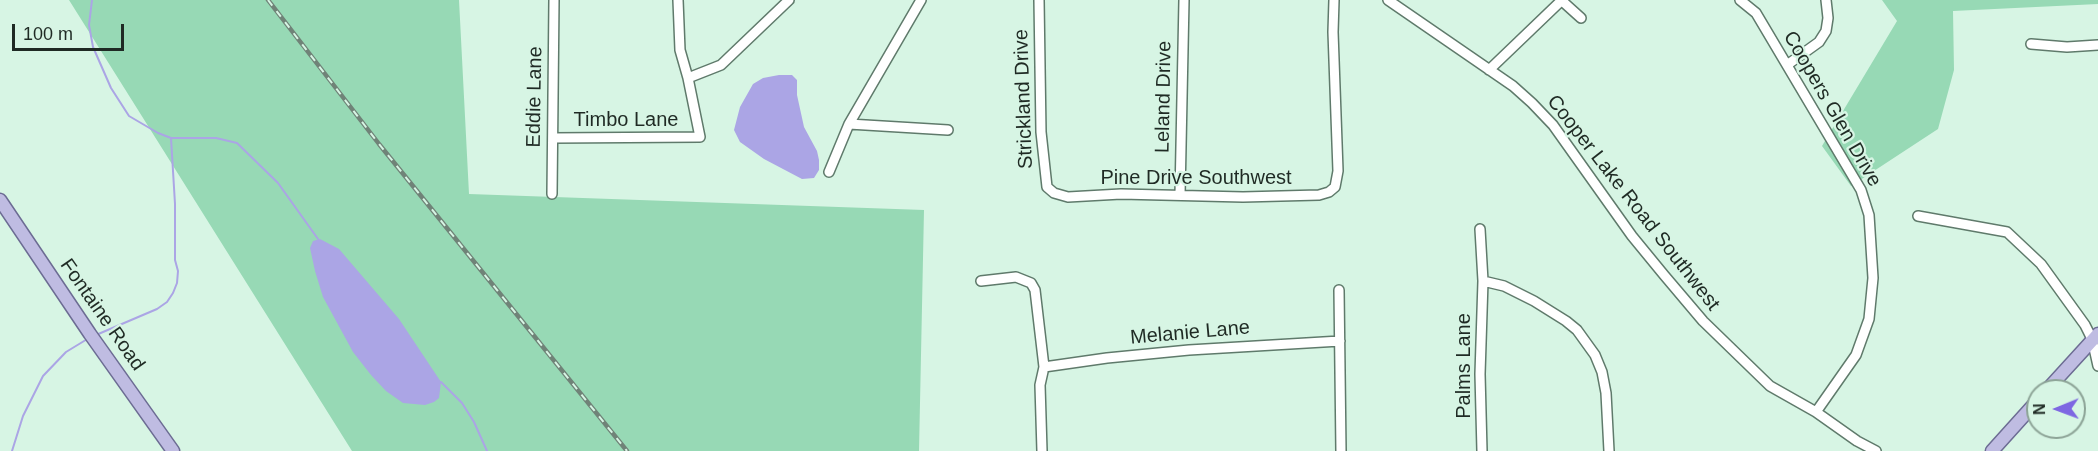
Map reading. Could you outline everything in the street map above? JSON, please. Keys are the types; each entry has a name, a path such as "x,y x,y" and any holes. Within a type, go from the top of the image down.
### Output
{"main road":[{"name":"Fontaine Road","path":"0,200 90,334 173,451"},
{"path":"2057,379 2095,337"},
{"path":"1992,451 2026,413"}],"street":[{"name":"Eddie Lane","path":"552,194 554,0"},
{"path":"678,0 680,50 688,78 721,65 789,0"},
{"path":"829,172 849,124 921,0"},
{"name":"Strickland Drive","path":"1039,0 1041,142 1047,187 1054,193"},
{"name":"Leland Drive","path":"1180,195 1184,0"},
{"name":"Pine Drive Southwest","path":"1054,193 1068,197 1121,194 1243,197 1319,195 1329,192 1335,187 1338,171 1333,42 1334,0"},
{"path":"1489,70 1562,0 1581,18"},
{"name":"Coopers Glen Drive","path":"1740,0 1756,13 1861,190 1869,215 1873,278 1869,319 1856,355 1816,412"},
{"path":"1787,65 1803,56 1819,42 1826,31 1828,18 1826,0"},
{"name":"Cooper Lake Road Southwest","path":"1396,2 1513,86 1553,125 1632,236 1703,321 1770,386 1816,412 1857,441 1876,451"},
{"path":"2031,44 2067,47 2098,45"},
{"name":"Timbo Lane","path":"553,138 700,137 688,78"},
{"path":"849,124 948,130"},
{"path":"1918,216 2007,232 2041,264 2095,337 2098,366"},
{"name":"Palms Lane","path":"1480,229 1483,281 1480,364 1482,451"},
{"path":"981,281 1016,278 1031,283 1037,302 1044,367 1040,385 1042,451"},
{"path":"1483,281 1504,286 1566,321 1595,355 1602,372 1606,393 1609,451"},
{"path":"1339,290 1341,451"},
{"name":"Melanie Lane","path":"1044,367 1190,350 1340,341"}],"green space":[{"path":"69,0 459,0 469,194 924,210 919,451 352,451"},
{"path":"1882,0 2098,0 2098,4 1953,11 1954,70 1938,129 1851,186 1822,146 1897,21"}],"shaded area":[{"path":"792,75 797,80 797,95 804,127 817,151 819,160 819,170 814,178 802,179 764,159 740,142 734,130 740,107 753,84 763,78"},
{"path":"320,239 339,249 399,319 441,382 439,398 434,402 425,405 403,403 386,391 353,352 323,297 315,271 310,248 313,241"}],"waterway":[{"path":"92,0 89,25 93,47 111,88 129,116 171,138 216,138 237,143 278,183 318,239"},
{"path":"96,335 157,309 167,302 177,283 171,138"},
{"path":"12,451 23,416 43,376 66,352 89,338"},
{"path":"441,382 462,403 474,422 487,451"}],"railway":[{"path":"268,0 379,144 627,451"}]}
